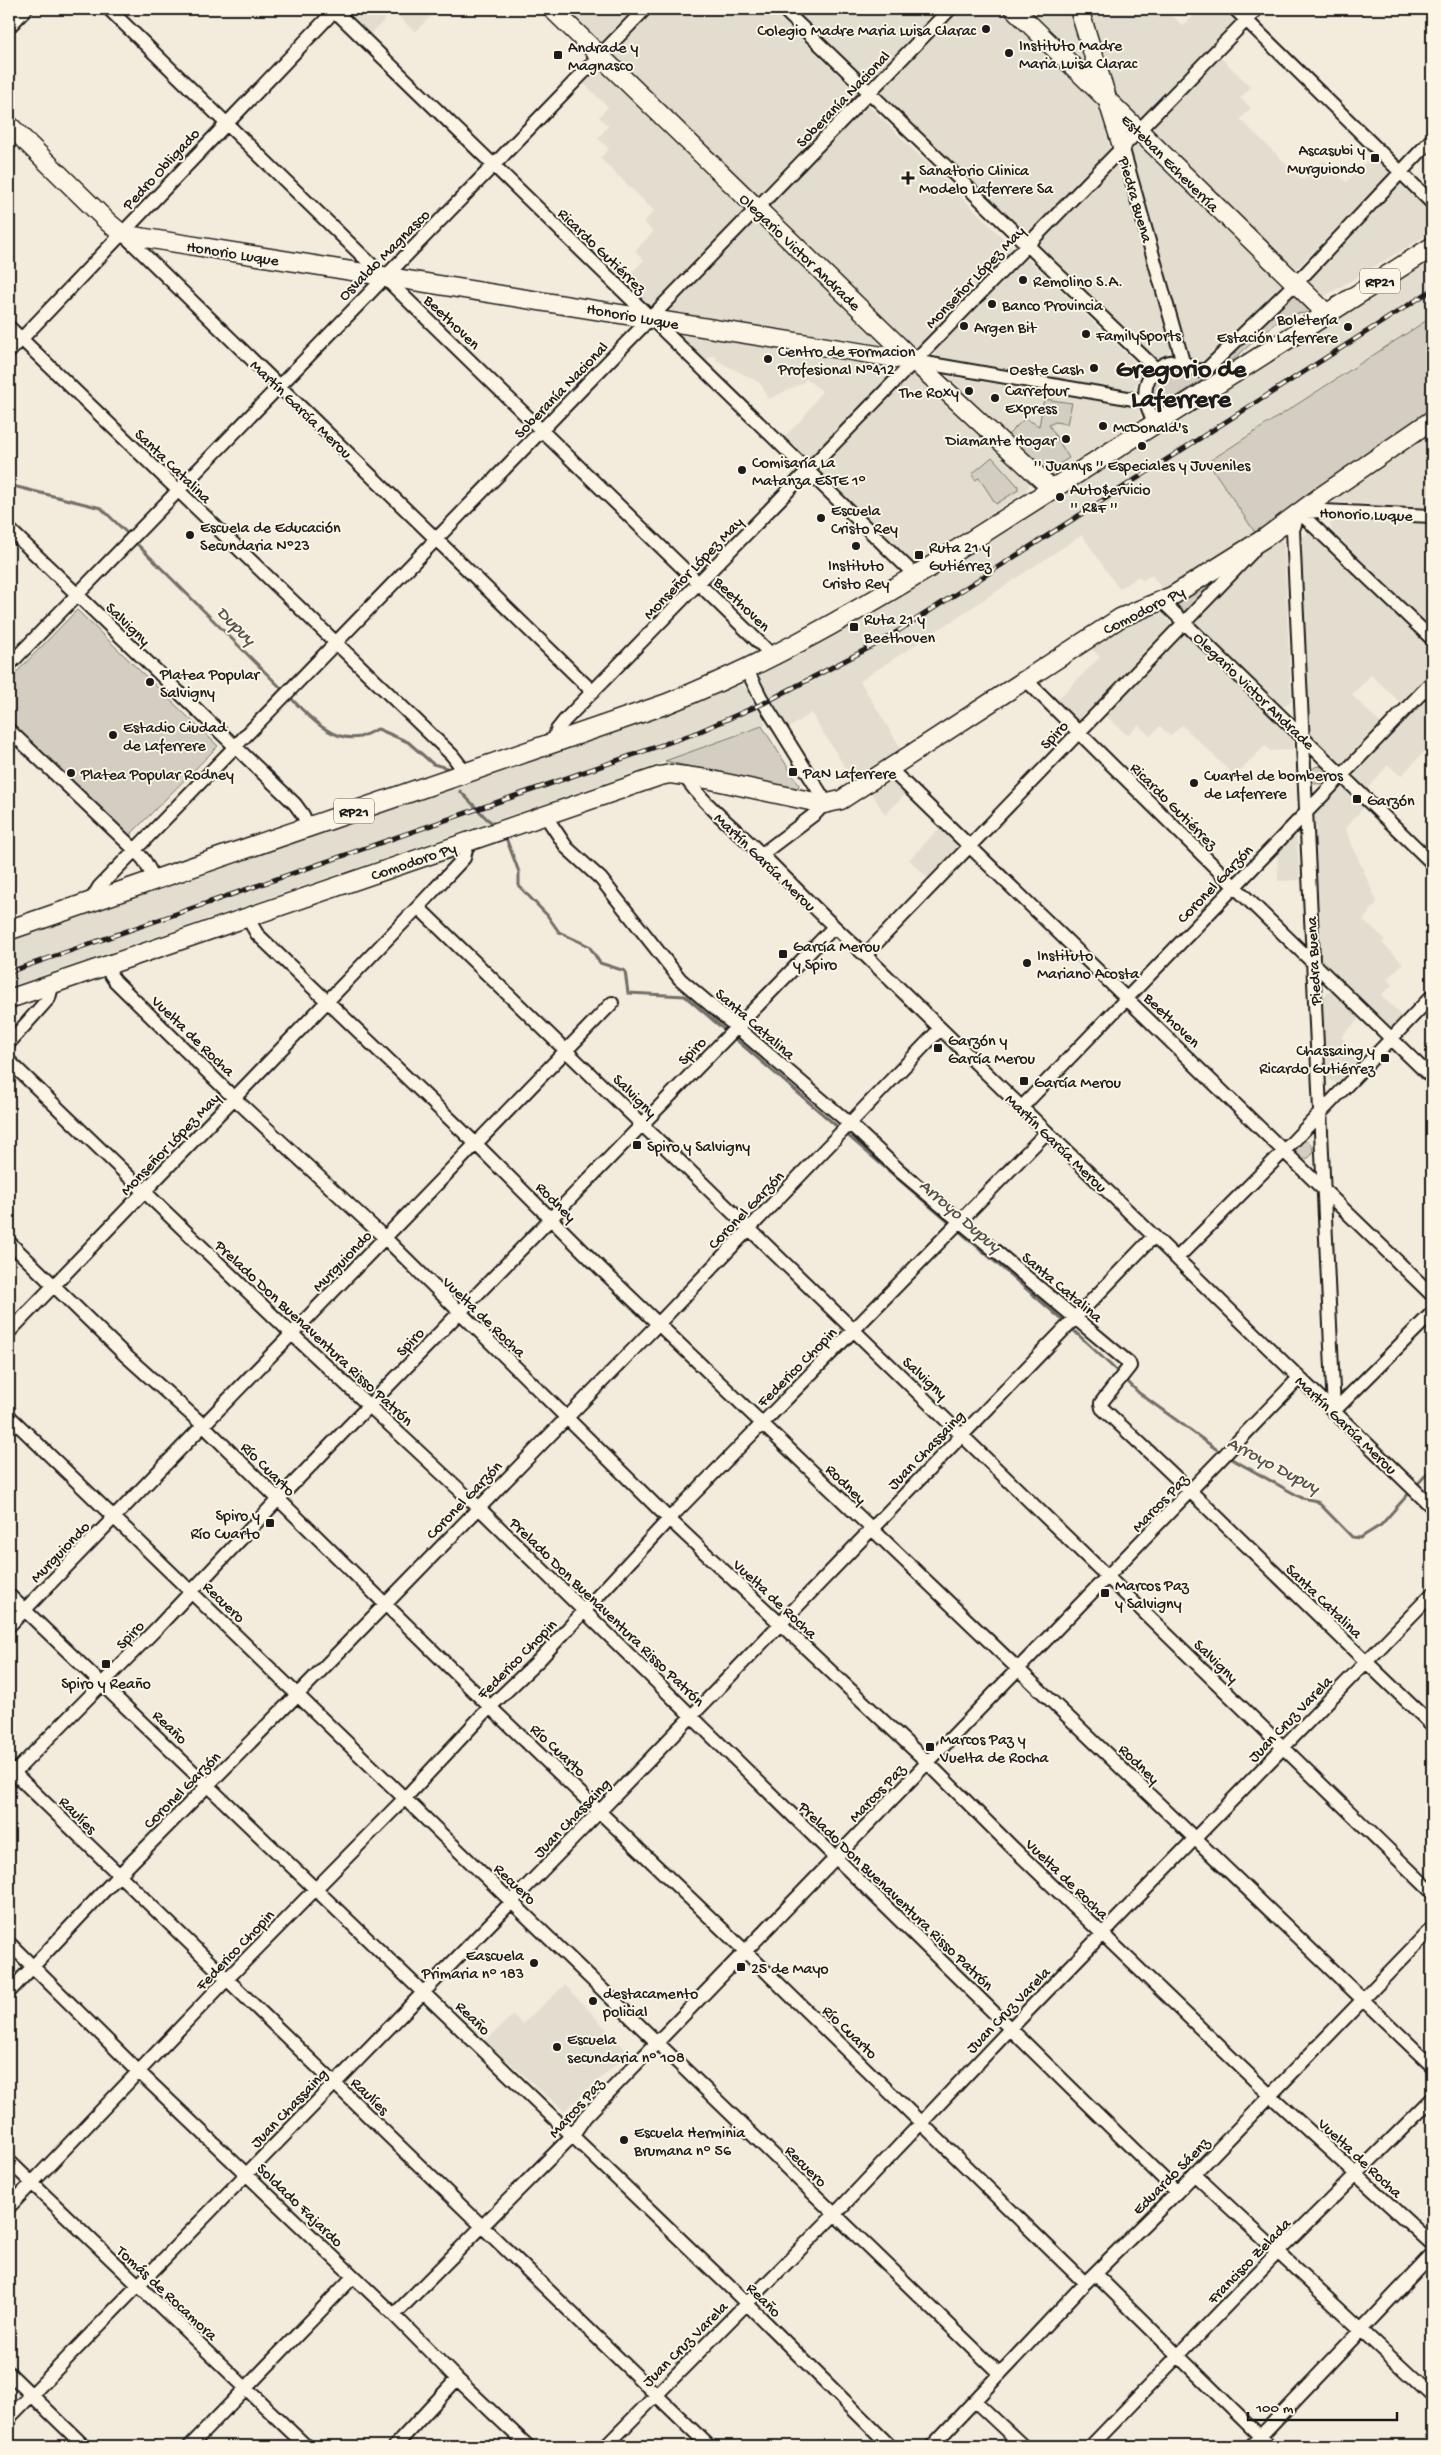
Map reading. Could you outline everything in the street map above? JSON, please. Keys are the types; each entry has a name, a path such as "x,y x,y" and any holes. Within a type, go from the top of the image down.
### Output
{"main road":[{"name":"RP21","path":"9,930 666,704 748,670 916,576 1432,247"}],"street":[{"path":"9,27 26,9"},
{"name":"Beethoven","path":"109,9 774,657"},
{"name":"Pedro Obligado","path":"9,352 334,9"},
{"name":"Ricardo Gutiérrez","path":"334,9 493,166 916,576"},
{"name":"Olegario Victor Andrade","path":"552,9 914,361 1052,489"},
{"name":"Osvaldo Magnasco","path":"76,595 383,276 645,9"},
{"path":"783,9 1156,369"},
{"name":"Soberanía Nacional","path":"234,746 337,643 950,9"},
{"name":"Esteban Echeverría","path":"1014,9 1328,314"},
{"name":"Piedra Buena","path":"1079,9 1122,146 1183,362"},
{"path":"1235,9 1432,203"},
{"name":"Monseñor López May","path":"553,743 557,730 593,692 1257,9"},
{"name":"Martín García Merou","path":"9,125 279,385 593,692"},
{"path":"1155,423 1146,401 1145,386 1156,369 1164,363 1183,362 1199,371 1207,369 1295,284 1432,139"},
{"name":"Honorio Luque","path":"121,233 914,361 1146,401"},
{"name":"Santa Catalina","path":"9,327 452,755 466,773"},
{"name":"Comodoro Py","path":"9,1000 660,776 670,774 684,775 824,804 841,800 1120,618 1162,601 1266,537 1432,420"},
{"name":"Honorio Luque","path":"1299,512 1323,511 1432,516"},
{"path":"1299,512 1432,639"},
{"name":"Piedra Buena","path":"1299,512 1293,530 1304,813 1334,1411"},
{"name":"Salvigny","path":"9,529 295,804 308,827"},
{"name":"Spiro","path":"865,955 969,844 1186,623 1266,537"},
{"path":"9,664 76,595"},
{"name":"Olegario Victor Andrade","path":"1162,601 1432,863"},
{"path":"748,670 761,698 822,796 824,804"},
{"name":"Ricardo Gutiérrez","path":"1026,680 1432,1078"},
{"name":"Coronel Garzón","path":"1021,1108 1126,997 1432,682"},
{"path":"9,730 136,851 148,865 155,880"},
{"path":"90,902 99,887 136,851 234,746"},
{"name":"Beethoven","path":"890,768 1432,1295"},
{"name":"Martín García Merou","path":"684,775 695,792 762,854 833,928 865,955 1432,1507"},
{"name":"Comodoro Py","path":"762,854 816,813 824,804"},
{"name":"Santa Catalina","path":"545,816 567,848 601,879 628,911 674,973 734,1029 848,1124 901,1172 1072,1318 1129,1363 1130,1366 1101,1402 1102,1408 1192,1491 1432,1726"},
{"name":"Monseñor López May","path":"9,1332 328,1002 464,858 468,841"},
{"name":"Salvigny","path":"418,907 750,1227 854,1331 963,1433 1432,1892"},
{"name":"Rodney","path":"247,917 257,934 476,1144 601,1269 659,1322 1432,2066"},
{"name":"Spiro","path":"10,1773 103,1683 458,1313 833,928"},
{"name":"Vuelta de Rocha","path":"105,966 115,981 235,1098 385,1238 458,1313 567,1417 669,1519 927,1762 1271,2096 1432,2244"},
{"path":"9,1043 48,998 54,983"},
{"path":"1177,1258 1285,1150 1432,996"},
{"name":"Murguiondo","path":"9,1626 612,1003"},
{"name":"Coronel Garzón","path":"9,1992 118,1876 567,1417 940,1029"},
{"name":"Prelado Don Buenaventura Risso Patrón","path":"9,1061 292,1334 478,1507 1177,2192"},
{"name":"Federico Chopin","path":"9,2207 227,1979 405,1798 490,1707 539,1660 669,1519 1047,1132"},
{"name":"Juan Chassaing","path":"9,2418 600,1811 1072,1318 1154,1236"},
{"name":"Río Cuarto","path":"9,1242 203,1425 490,1707 746,1950 922,2123 1177,2356 1270,2446"},
{"path":"1334,1411 1432,1313"},
{"name":"Marcos Paz","path":"394,2315 482,2224 572,2136 585,2117 927,1762 1109,1577 1299,1378"},
{"name":"Recuero","path":"9,1416 659,2042 834,2215 1000,2374"},
{"name":"Juan Cruz Varela","path":"606,2446 834,2215 1011,2028 1432,1594"},
{"name":"Reaño","path":"9,1595 103,1683 746,2303 890,2446"},
{"name":"Raulíes","path":"10,1773 335,2082 709,2446"},
{"name":"Eduardo Sáenz","path":"932,2446 1090,2278 1364,2001 1432,1928"},
{"name":"Soldado Fajardo","path":"9,1943 139,2072 394,2315 457,2379 528,2446"},
{"name":"Francisco Zelada","path":"1092,2446 1278,2252 1432,2099"},
{"name":"Tomás de Rocamora","path":"9,2161 306,2446"},
{"path":"1194,2174 1432,2396"},
{"path":"1251,2446 1432,2255"},
{"path":"190,2446 353,2277"},
{"path":"9,2373 84,2446"},
{"path":"395,2446 457,2379"},
{"path":"975,2401 1023,2446"}],"shaded area":[{"path":"344,9 438,9 415,32 393,11 368,37 345,13"},
{"path":"560,9 637,9 606,41 600,44"},
{"path":"650,9 771,9 853,89 855,93 854,99 763,194 755,196 610,57 611,51"},
{"path":"794,9 942,9 877,76 869,78 862,76"},
{"path":"958,9 1005,9 1100,103 1110,149 1028,232 1021,231 881,92 882,86"},
{"path":"1021,9 1072,9 1085,59 1080,62"},
{"path":"1090,9 1147,9 1152,17 1160,9 1165,9 1183,26 1200,9 1228,9 1233,13 1235,20 1142,115 1138,116 1116,98"},
{"path":"1217,54 1251,87 1240,98 1251,108 1240,119 1303,180 1324,160 1346,182 1375,153 1389,170 1388,177 1294,271 1148,131 1148,124"},
{"path":"599,64 746,206 744,213 652,306 645,305 621,283 644,260 635,251 653,232 644,222 654,211 600,158 609,149 598,138 608,126 599,117 608,107 581,81"},
{"path":"864,106 870,107 1012,247 1010,253 920,348 914,349 768,213 767,204"},
{"path":"1141,142 1283,279 1283,287 1203,368 1191,362 1131,157 1132,148"},
{"path":"1114,164 1120,170 1172,346 1167,355 1158,358 1151,356 1038,245 1038,242"},
{"path":"1398,184 1408,185 1432,210 1432,232 1325,296 1320,297 1304,281"},
{"path":"754,219 757,219 882,341 879,347 673,314 669,306"},
{"path":"1025,256 1139,366 1141,374 1134,390 1129,392 937,358 934,349"},
{"path":"1432,259 1432,317 1208,462 1256,534 1163,591 1152,575 1142,580 1139,576 1119,589 1082,535 860,681 902,750 853,780 811,713 789,728 760,683 759,675 762,672 859,621"},
{"path":"1292,294 1307,309 1307,313 1294,314 1274,324 1229,363 1155,410 1149,396 1154,377 1171,369 1186,370 1197,376"},
{"path":"1432,317 1432,416 1256,534 1208,462"},
{"path":"693,335 883,366 888,369 889,377 812,456 802,457 782,439 803,418 822,391 806,379 803,383 769,399 760,383 716,360 717,357 711,356 702,365 682,342 686,336"},
{"path":"910,372 918,375 1028,479 1029,486 1026,491 922,559 910,562 816,473 816,467"},
{"path":"942,377 1132,405 1139,409 1140,416 1139,420 1048,478"},
{"path":"1044,399 1072,403 1067,424 1055,422 1049,425 1069,458 1048,471 1043,470 1007,436 1025,418 1039,426"},
{"path":"1432,429 1432,509 1330,502 1330,500"},
{"path":"992,457 1018,486 1018,490 996,504 979,478 975,480 972,474"},
{"path":"1338,519 1432,524 1432,629 1332,531 1330,524"},
{"path":"1308,532 1432,650 1432,673 1402,704 1371,675 1352,695 1382,725 1343,763 1337,763 1309,734 1301,538"},
{"path":"1278,538 1284,544 1291,702 1285,706 1279,706 1195,623 1195,619 1264,546"},
{"path":"1228,569 1186,613 1183,614 1173,603"},
{"name":"Estadio Ciudad de Laferrere","path":"77,610 218,746 127,838 9,723 9,680"},
{"path":"1159,611 1170,622 1170,630 1082,721 1074,721 1055,702 1100,657 1089,646 1134,617"},
{"path":"1182,632 1189,634 1292,734 1293,749 1271,751 1265,746 1235,776 1182,725 1170,736 1160,726 1150,736 1138,725 1128,736 1102,712"},
{"path":"741,685 746,688 766,724 645,769 9,987 9,938"},
{"path":"1432,689 1432,757 1425,751 1401,776 1388,765 1366,790 1355,779 1356,767"},
{"path":"762,726 799,785 797,791 665,761"},
{"path":"1319,766 1325,769 1328,775 1325,781 1319,784 1313,781 1310,775 1313,769"},
{"path":"891,777 908,791 885,815 869,789"},
{"path":"1337,788 1348,789 1365,806 1345,828 1377,902 1363,920 1385,939 1382,943 1403,963 1387,979 1392,985 1381,995 1403,1017 1392,1027 1384,1025 1320,958 1312,816 1314,810"},
{"path":"943,824 957,840 956,848 928,878 909,860"},
{"path":"1296,831 1300,880 1278,881 1277,847"},
{"path":"1329,992 1336,993 1360,1018 1341,1037 1364,1059 1343,1080 1336,1082 1329,1080 1326,1073 1323,997"},
{"path":"1304,1141 1310,1144 1313,1150 1310,1156 1304,1159 1298,1156 1295,1150 1298,1144"},
{"name":"Escuela secundaria n° 108","path":"565,1985 629,2053 564,2111 485,2041 513,2015 522,2024"}],"waterway":[{"name":"Dupuy","path":"9,485 101,508 129,535"},
{"name":"Dupuy","path":"133,540 284,691"},
{"name":"Dupuy","path":"289,696 320,726 339,736 349,738 360,737 378,729 408,742 433,764 447,768"},
{"name":"Arroyo Dupuy","path":"460,791 494,824"},
{"name":"Arroyo Dupuy","path":"506,838 519,872 519,886 547,915 559,932 589,946 600,963 625,971 628,993 685,996 728,1033"},
{"name":"Arroyo Dupuy","path":"733,1037 840,1129"},
{"name":"Arroyo Dupuy","path":"845,1133 952,1225"},
{"name":"Arroyo Dupuy","path":"957,1229 1066,1323"},
{"name":"Arroyo Dupuy","path":"1070,1327 1120,1374"},
{"name":"Arroyo Dupuy","path":"1125,1379 1139,1393 1223,1454"},
{"name":"Arroyo Dupuy","path":"1228,1457 1302,1498 1317,1501 1352,1537 1360,1538 1381,1525 1411,1491"},
{"name":"Arroyo Dupuy","path":"1415,1487 1432,1468"}],"railway":[{"path":"9,972 696,733 764,703 884,640 1432,290"}],"place":[{"name":"Colegio Madre Maria Luisa Clarac","path":"986,29"},
{"name":"Instituto Madre Maria Luisa Clarac","path":"1009,53"},
{"name":"Andrade y Magnasco","path":"558,55"},
{"name":"Ascasubi y Murguiondo","path":"1375,158"},
{"name":"Sanatorio Clinica Modelo Laferrere Sa","path":"908,178"},
{"name":"Remolino S.A.","path":"1023,280"},
{"name":"Banco Provincia","path":"992,304"},
{"name":"Argen Bit","path":"964,326"},
{"name":"Boletería Estación Laferrere","path":"1348,327"},
{"name":"FamilySports","path":"1086,334"},
{"name":"Centro de Formacion Profesional Nº412","path":"768,359"},
{"name":"Oeste Cash","path":"1094,368"},
{"name":"The Roxy","path":"969,391"},
{"name":"Carrefour Express","path":"995,398"},
{"name":"McDonald's","path":"1103,426"},
{"name":"Diamante Hogar","path":"1066,439"},
{"name":"'' Juanys '' Especiales y Juveniles","path":"1142,446"},
{"name":"Comisaría La Matanza ESTE 1°","path":"742,470"},
{"name":"Auto$ervicio '' R&F ''","path":"1060,497"},
{"name":"Escuela Cristo Rey","path":"821,518"},
{"name":"Escuela de Educación Secundaria Nº23","path":"190,535"},
{"name":"Instituto Cristo Rey","path":"856,546"},
{"name":"Ruta 21 y Gutiérrez","path":"919,555"},
{"name":"Ruta 21 y Beethoven","path":"854,627"},
{"name":"Platea Popular Salvigny","path":"150,682"},
{"name":"Estadio Ciudad de Laferrere","path":"113,735"},
{"name":"PaN Laferrere","path":"793,772"},
{"name":"Platea Popular Rodney","path":"71,773"},
{"name":"Cuartel de bomberos de Laferrere","path":"1194,783"},
{"name":"Garzón","path":"1357,799"},
{"name":"García Merou y Spiro","path":"783,954"},
{"name":"Instituto Mariano Acosta","path":"1027,963"},
{"name":"Garzón y García Merou","path":"938,1048"},
{"name":"Chassaing y Ricardo Gutiérrez","path":"1385,1058"},
{"name":"García Merou","path":"1024,1081"},
{"name":"Spiro y Salvigny","path":"637,1145"},
{"name":"Spiro y Río Cuarto","path":"270,1523"},
{"name":"Marcos Paz y Salvigny","path":"1105,1593"},
{"name":"Spiro y Reaño","path":"106,1664"},
{"name":"Marcos Paz y Vuelta de Rocha","path":"930,1747"},
{"name":"Eascuela Primaria n° 183","path":"534,1963"},
{"name":"25 de Mayo","path":"741,1967"},
{"name":"destacamento policial","path":"593,2001"},
{"name":"Escuela secundaria n° 108","path":"557,2047"},
{"name":"Escuela Herminia Brumana n° 56","path":"624,2140"}],"district":[{"name":"Gregorio de Laferrere","path":"1181,382"}]}
